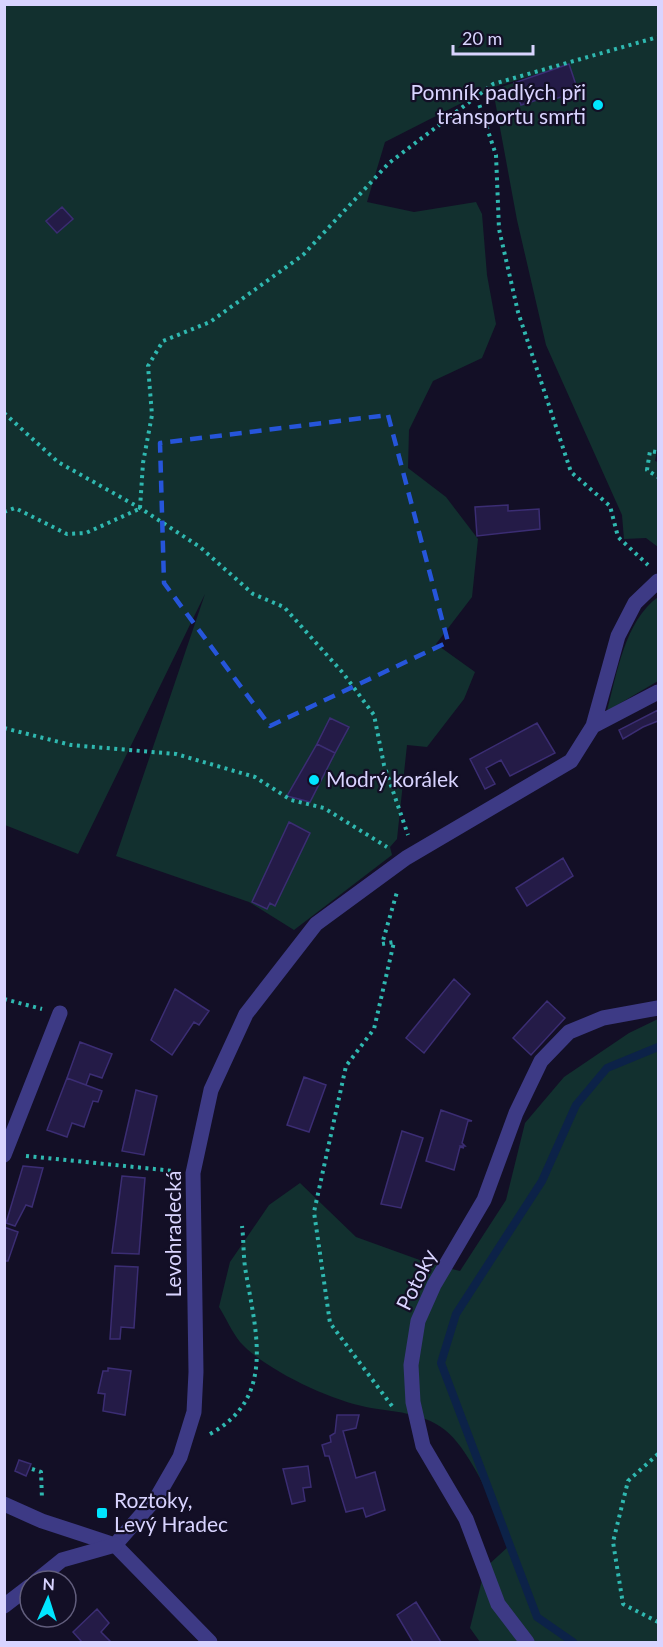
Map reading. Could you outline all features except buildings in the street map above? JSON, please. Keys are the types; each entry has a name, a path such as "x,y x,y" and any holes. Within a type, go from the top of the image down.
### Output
{"street":[{"path":"593,726 618,636 635,603 658,582"},
{"path":"593,726 658,692"},
{"name":"Levohradecká","path":"115,1545 157,1497 186,1442 194,1412 196,1372 193,1173 211,1090 246,1014 316,924 406,858 571,760 593,726"},
{"name":"Potoky","path":"527,1642 498,1604 466,1519 423,1446 413,1402 411,1365 418,1321 434,1285 484,1200 516,1113 541,1061 569,1032 603,1018 658,1008"},
{"path":"5,1154 60,1013"},
{"path":"4,1504 42,1521 115,1545 210,1642"},
{"path":"51,1569 62,1560 115,1545"},
{"path":"4,1606 18,1595"}],"path":[{"path":"140,508 143,463 152,415 148,366 163,340 210,322 303,255 390,163 493,84 658,37"},
{"path":"477,98 496,155 499,229 518,312 571,472 610,506 618,537 650,567"},
{"path":"4,413 58,462 140,508 200,547 253,594 284,607 343,673 374,715 384,765 409,837 406,858 382,944 394,942 374,1029 346,1066 314,1212 330,1323 398,1414"},
{"path":"656,452 650,451 647,470 658,477"},
{"path":"4,512 15,508 67,534 86,533 140,508"},
{"path":"4,728 71,745 176,754 255,777 291,800 324,808 406,858"},
{"path":"4,999 60,1013"},
{"path":"5,1154 193,1173"},
{"path":"186,1442 212,1433 233,1419 252,1389 258,1359 256,1322 246,1271 242,1226"},
{"path":"658,1454 628,1481 613,1542 623,1604 658,1622"},
{"path":"32,1469 41,1472 42,1521"}],"highlighted area":[{"path":"388,415 448,642 270,726 164,583 160,443"}],"green space":[{"path":"4,5 658,5 658,444 655,461 658,462 658,547 646,538 624,539 622,515 546,345 517,220 493,90 541,73 491,88 385,142 367,202 414,212 476,202 482,214 487,275 496,324 482,358 433,381 409,430 408,468 446,497 478,539 472,597 436,644 475,672 464,699 427,747 407,745 397,839 390,847 392,855 294,930 249,902 116,856 205,594 78,854 5,825"},
{"path":"658,597 658,681 607,711 630,634 647,607"},
{"path":"658,1019 658,1642 480,1642 470,1628 485,1568 510,1545 474,1467 455,1439 436,1424 417,1416 366,1407 335,1398 281,1373 251,1353 237,1338 219,1307 230,1262 269,1205 300,1183 356,1237 428,1263 460,1271 506,1200 525,1123 564,1077 629,1033"}],"waterway":[{"path":"573,1642 537,1617 441,1363 456,1314 542,1181 576,1105 607,1068 658,1047"}],"place":[{"name":"Pomník padlých při transportu smrti","path":"598,105"},
{"name":"Modrý korálek","path":"314,780"},
{"name":"Roztoky, Levý Hradec","path":"102,1513"}]}
